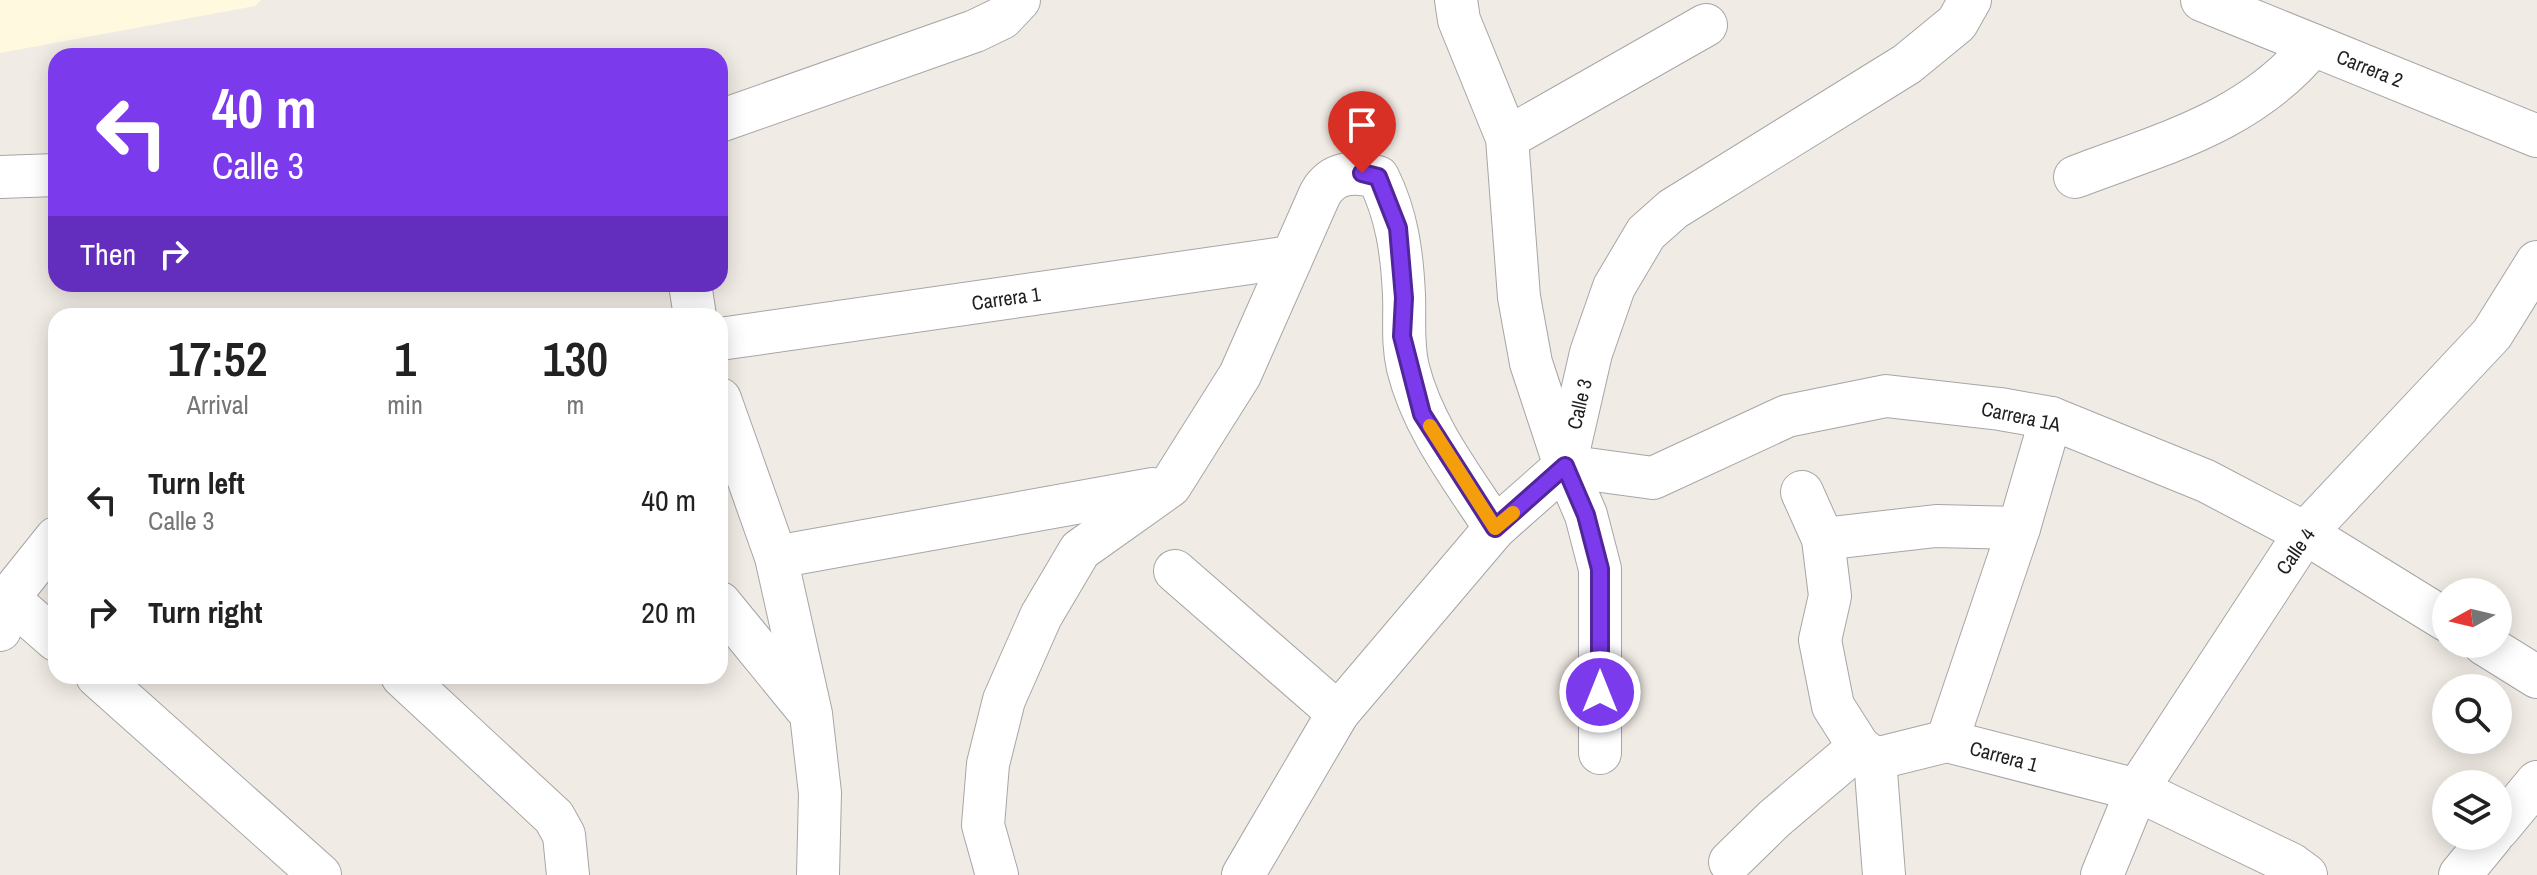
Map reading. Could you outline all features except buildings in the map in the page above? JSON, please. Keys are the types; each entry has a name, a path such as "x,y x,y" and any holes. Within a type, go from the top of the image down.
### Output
{"street":[{"path":"728,118 975,31 1002,18 1019,0"},
{"path":"1456,0 1459,20 1507,138 1519,297 1531,363 1565,466 1586,515 1600,569 1600,753"},
{"name":"Calle 3","path":"1565,466 1591,353 1614,287 1646,233 1673,209 1907,64 1957,23 1970,0"},
{"name":"Carrera 2","path":"2202,0 2537,136"},
{"path":"1507,138 1706,25"},
{"path":"2075,177 2219,122 2288,75 2313,45"},
{"path":"997,875 983,825 988,764 1004,700 1041,616 1080,550 1170,486 1240,375 1327,182 1344,174 1378,177 1398,228 1404,298 1402,336 1422,414 1495,528"},
{"path":"0,177 48,175"},
{"name":"Carrera 1","path":"728,338 1291,257"},
{"name":"Calle 4","path":"2102,875 2137,790 2305,533 2492,334 2537,262"},
{"name":"Carrera 1A","path":"1565,466 1653,478 1787,416 1886,396 2051,418 2206,481 2305,533 2432,611"},
{"path":"1947,741 2019,528 2051,418"},
{"path":"728,422 776,557 811,714 820,793 818,875"},
{"path":"1243,875 1338,713 1495,528 1565,466"},
{"path":"776,557 1170,486"},
{"path":"1802,492 1823,539 1830,596 1820,640 1833,706 1867,753 1884,875"},
{"path":"1823,539 1936,526 2019,528"},
{"path":"48,550 4,614 48,636"},
{"path":"1175,571 1338,713"},
{"path":"728,613 811,714"},
{"path":"2506,658 2537,677"},
{"path":"106,684 320,875"},
{"path":"411,684 554,817 564,835 568,875"},
{"name":"Carrera 1","path":"1730,862 1774,819 1867,753 1947,741 2137,790 2293,871"},
{"path":"2512,812 2537,782"},
{"path":"2460,875 2481,850"}],"shaded area":[{"path":"0,0 261,0 255,6 0,53"}],"slow traffic":[{"path":"1430,426 1495,528 1513,513"}],"route":[{"path":"1362,173 1378,177 1398,228 1404,298 1402,336 1422,414 1495,528 1565,466 1586,515 1600,569 1600,692"}]}
